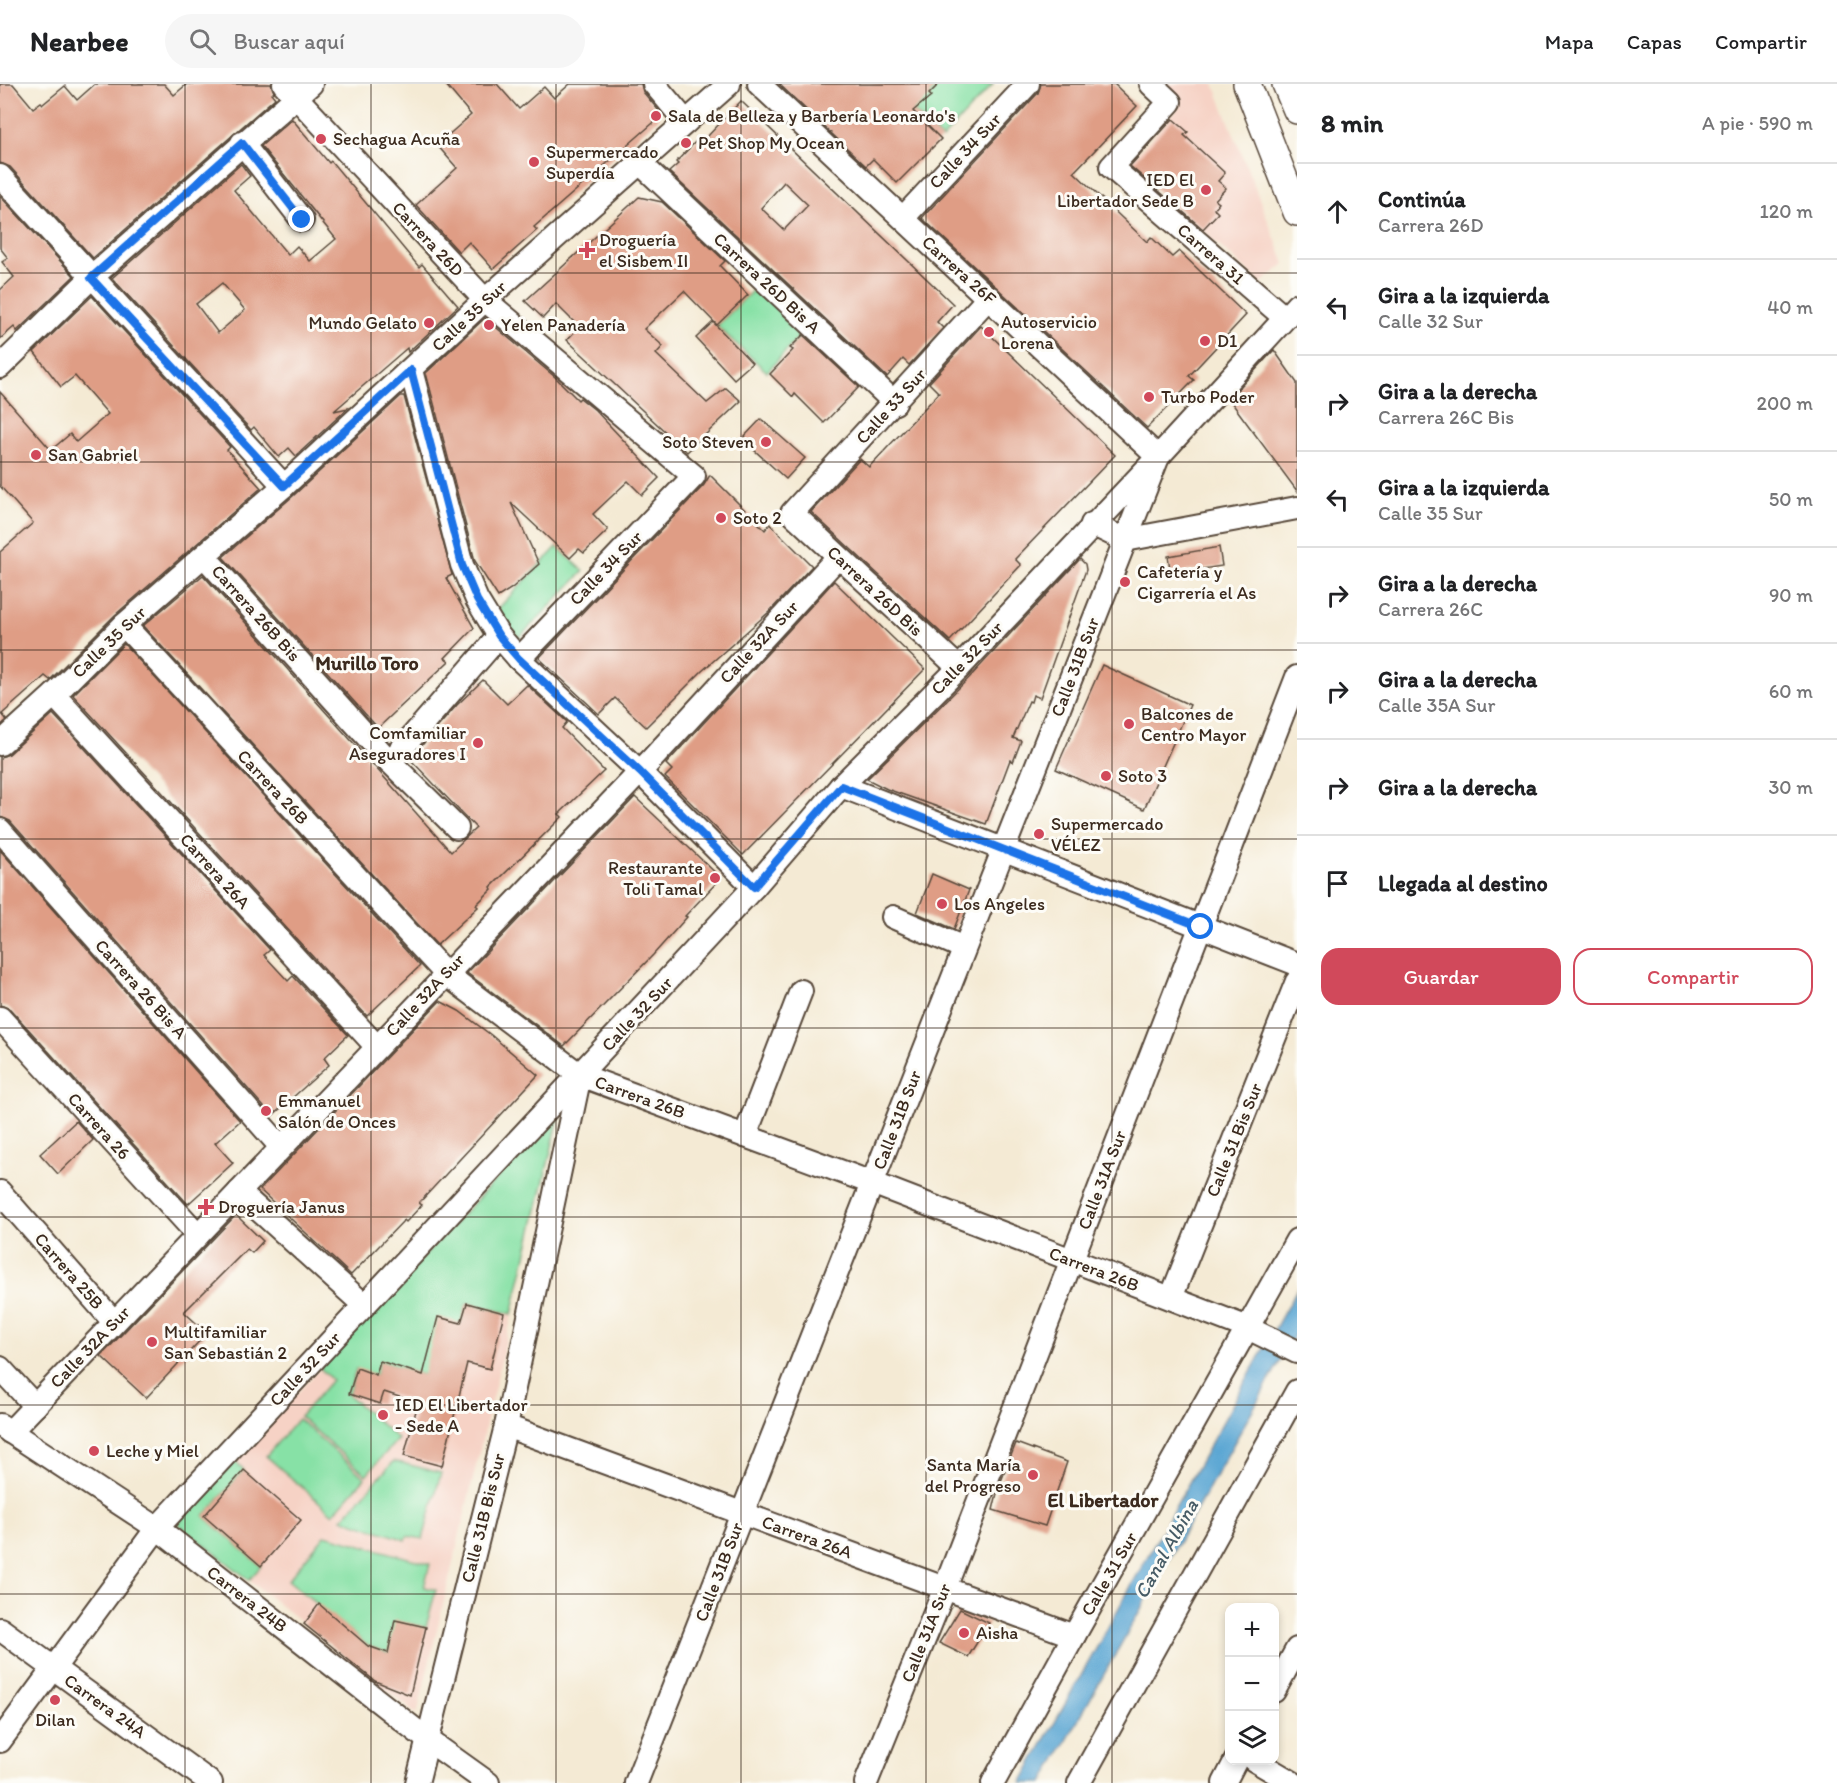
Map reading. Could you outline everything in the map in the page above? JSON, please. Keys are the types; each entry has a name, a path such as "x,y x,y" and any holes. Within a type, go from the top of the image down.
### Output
{"main road":[{"path":"1247,84 1297,212"},
{"path":"1286,84 1297,110"}],"street":[{"path":"654,84 686,122"},
{"name":"Calle 35 Sur","path":"0,744 124,626 284,486 485,300 729,84"},
{"name":"Carrera 26F","path":"759,84 1158,457"},
{"name":"Calle 34 Sur","path":"903,218 1028,84"},
{"name":"Carrera 31","path":"1151,84 1170,102 1111,166 1291,312"},
{"path":"0,367 91,278 242,143 297,89"},
{"name":"Carrera 26D","path":"297,89 485,300 694,476"},
{"path":"242,143 302,220"},
{"name":"Carrera 26D Bis A","path":"640,163 895,403"},
{"path":"0,176 91,278 284,486"},
{"name":"Calle 33 Sur","path":"792,513 895,403 989,297"},
{"name":"Calle 32 Sur","path":"0,1741 157,1528 754,887 841,786 959,668 1291,312"},
{"path":"411,370 462,565 477,600 499,636 519,659 640,772 754,887"},
{"name":"Calle 31B Sur","path":"636,1783 1158,457"},
{"name":"Calle 34 Sur","path":"519,659 694,476"},
{"path":"1092,524 1125,540 1297,508"},
{"name":"Carrera 26D Bis","path":"792,513 959,668"},
{"name":"Carrera 26B Bis","path":"204,556 390,762 457,828"},
{"name":"Calle 32A Sur","path":"5,1428 34,1406 198,1235 640,772 838,557"},
{"name":"Carrera 26B","path":"124,626 446,974 580,1075 872,1183 1255,1330 1296,1352"},
{"path":"390,762 499,636"},
{"name":"Calle 31A Sur","path":"866,1783 945,1588 1297,677"},
{"name":"Carrera 26A","path":"54,695 377,1047"},
{"path":"841,786 1297,964"},
{"name":"Carrera 26 Bis A","path":"0,830 281,1147"},
{"path":"893,917 964,948"},
{"name":"Calle 31 Bis Sur","path":"1171,1298 1297,981"},
{"path":"746,1136 801,991"},
{"name":"Carrera 26","path":"0,1018 198,1235"},
{"name":"Calle 31B Bis Sur","path":"417,1783 506,1426 580,1075"},
{"name":"Carrera 25B","path":"0,1192 114,1322"},
{"path":"239,1192 364,1305"},
{"name":"Calle 31 Sur","path":"993,1783 1074,1636 1255,1330 1297,1240"},
{"path":"0,1368 34,1406"},
{"path":"1079,1783 1297,1390"},
{"name":"Carrera 26A","path":"506,1426 1074,1636"},
{"name":"Carrera 24B","path":"5,1428 157,1528 428,1740 488,1783"},
{"name":"Carrera 24A","path":"0,1629 211,1783"},
{"path":"1279,1683 1297,1649"},
{"path":"1224,1783 1234,1765"},
{"path":"1261,1765 1293,1783"}],"shaded area":[{"name":"IED El Libertador Sede B","path":"1158,84 1214,84 1285,264 1261,283 1128,164 1180,106"},
{"name":"IED El Libertador - Sede A","path":"561,1109 417,1714 177,1523"}],"green space":[{"path":"939,84 993,84 942,139 913,111"},
{"path":"758,285 805,330 767,372 717,326"},
{"path":"557,547 584,571 519,638 493,614"},
{"path":"561,1109 512,1314 467,1303 461,1323 423,1375 380,1361 376,1375 356,1369 348,1395 398,1439 366,1475 300,1417 332,1380 320,1368"},
{"path":"298,1419 365,1478 333,1514 266,1456"},
{"path":"235,1461 244,1470 204,1516 261,1566 249,1580 177,1523"},
{"path":"394,1461 441,1473 423,1539 407,1536 406,1540 342,1519"},
{"path":"325,1535 430,1564 424,1587 436,1590 426,1627 396,1621 388,1653 368,1646 288,1580"}],"water":[{"name":"Canal Albina","path":"1297,1289 1297,1331 1043,1783 1021,1783"}],"building":[{"path":"0,84 13,84 33,108 41,102 43,104 65,86 77,100 95,84 164,84 174,95 187,84 271,84 275,98 93,258 10,167 0,163"},
{"path":"445,84 497,84 519,109 544,87 554,98 570,84 641,84 643,92 659,111 657,113 660,117 534,227 537,230 493,269 469,242 459,252 416,205 457,168 437,145 471,115"},
{"path":"779,84 939,84 929,94 931,96 913,111 941,139 897,183 873,159 866,166"},
{"path":"1041,84 1114,84 1137,106 1074,172 1147,242 1151,237 1172,257 1179,251 1246,315 1189,376 1194,380 1147,428 922,218 1038,93"},
{"path":"741,101 953,304 937,322 943,328 909,365 903,359 887,377 669,172 701,136 705,139","holes":["784,182 808,205 784,230 761,208"]},
{"path":"292,119 329,163 331,161 419,267 422,264 458,306 408,352 407,348 334,411 348,408 296,456 289,448 279,457 254,427 251,430 112,278 241,164 250,176 234,190 288,255 297,246 310,261 336,239 261,146","holes":["222,283 245,310 218,333 196,304"]},
{"path":"1173,119 1188,132 1184,135 1225,173 1218,181 1226,188 1215,200 1219,203 1214,209 1218,213 1203,229 1130,166"},
{"path":"0,196 74,276 17,331 14,327 0,339 0,290 14,277 2,262 8,258 0,248"},
{"path":"639,197 662,202 725,261 720,266 748,295 717,325 684,291 644,329 663,346 656,354 707,403 726,388 741,401 687,452 567,340 579,327 556,304 543,318 525,301"},
{"path":"92,296 230,447 227,450 261,488 115,615 50,680 45,676 2,714 7,720 0,726 0,552 33,523 0,486 0,392 51,450 70,434 76,442 108,414 75,376 61,387 34,352"},
{"path":"485,318 555,377 578,400 580,398 595,410 659,478 642,495 628,481 593,514 608,530 584,553 579,549 570,558 511,503 539,564 498,597 475,561 426,373"},
{"path":"713,322 752,363 734,379 696,338"},
{"path":"981,326 1115,455 1015,559 1021,565 950,641 811,512 860,459 869,467 939,393 929,383"},
{"path":"803,335 859,387 824,423 795,394 793,397 770,374 793,350 790,348"},
{"path":"1274,350 1297,383 1297,491 1229,399"},
{"path":"401,396 404,396 452,575 446,578 474,628 445,658 449,661 378,728 223,557"},
{"name":"Soto Steven","path":"761,419 805,458 786,479 742,439"},
{"path":"710,475 765,530 770,524 812,566 769,612 702,671 646,727 615,698 599,714 539,658 704,485"},
{"path":"1219,547 1222,566 1171,574 1168,556"},
{"path":"1080,559 1085,564 1086,570 1040,698 1033,695 1013,738 1021,741 1013,762 1010,760 986,824 887,789 867,779 969,678"},
{"path":"203,575 451,852 476,828 410,759 457,705 483,680 507,704 527,685 567,722 562,728 604,771 559,814 562,817 491,887 492,889 476,905 478,907 437,945 143,626"},
{"path":"834,581 925,669 743,855 665,777 672,770 666,764"},
{"path":"124,644 420,966 367,1016 73,695"},
{"name":"Balcones de Centro Mayor","path":"1102,665 1190,705 1144,809 1056,769"},
{"path":"53,714 270,950 264,955 288,981 293,976 348,1035 324,1058 329,1065 272,1116 10,821 0,817 0,757 9,754"},
{"path":"635,797 721,878 685,916 687,917 653,955 564,1046 467,973"},
{"path":"0,850 240,1121 215,1143 233,1163 188,1204 10,1009 0,1005"},
{"name":"Los Angeles","path":"932,874 969,890 954,929 917,913"},
{"path":"440,1001 459,1011 491,1035 538,1075 419,1203 422,1205 406,1222 404,1220 351,1275 260,1190"},
{"path":"76,1121 93,1140 58,1174 40,1154"},
{"name":"Multifamiliar San Sebastián 2","path":"236,1215 263,1241 252,1253 247,1249 184,1312 207,1333 146,1398 101,1356"},
{"path":"467,1303 504,1313 490,1369 467,1363 442,1466 404,1456 418,1403 384,1392 380,1404 349,1394 357,1368 376,1375 380,1361 423,1375 438,1317 461,1323"},
{"name":"Santa María del Progreso","path":"1016,1443 1067,1462 1045,1526 993,1510 998,1489"},
{"path":"244,1470 301,1520 261,1566 204,1516"},
{"path":"319,1604 368,1646 388,1653 395,1620 426,1627 410,1695 375,1681 304,1624"},
{"name":"Aisha","path":"960,1609 989,1623 968,1657 939,1643"}],"place":[{"name":"Sala de Belleza y Barbería Leonardo's","path":"656,116"},
{"name":"Sechagua Acuña","path":"321,139"},
{"name":"Pet Shop My Ocean","path":"686,143"},
{"name":"Supermercado Superdía","path":"534,162"},
{"name":"IED El Libertador Sede B","path":"1206,190"},
{"name":"Droguería el Sisbem II","path":"587,250"},
{"name":"Mundo Gelato","path":"429,323"},
{"name":"Yelen Panadería","path":"489,325"},
{"name":"Autoservicio Lorena","path":"989,332"},
{"name":"D1","path":"1205,341"},
{"name":"Turbo Poder","path":"1149,397"},
{"name":"Soto Steven","path":"766,442"},
{"name":"San Gabriel","path":"36,455"},
{"name":"Soto 2","path":"721,518"},
{"name":"Cafetería y Cigarrería el As","path":"1125,582"},
{"name":"Balcones de Centro Mayor","path":"1129,724"},
{"name":"Comfamiliar Aseguradores I","path":"478,743"},
{"name":"Soto 3","path":"1106,776"},
{"name":"Supermercado VÉLEZ","path":"1039,834"},
{"name":"Restaurante Toli Tamal","path":"715,878"},
{"name":"Los Angeles","path":"942,904"},
{"name":"Emmanuel Salón de Onces","path":"266,1111"},
{"name":"Droguería Janus","path":"206,1207"},
{"name":"Multifamiliar San Sebastián 2","path":"152,1342"},
{"name":"IED El Libertador - Sede A","path":"383,1415"},
{"name":"Leche y Miel","path":"94,1451"},
{"name":"Santa María del Progreso","path":"1033,1475"},
{"name":"Aisha","path":"964,1633"},
{"name":"Dilan","path":"55,1700"}],"district":[{"name":"Murillo Toro","path":"367,663"},
{"name":"El Libertador","path":"1103,1500"}],"route":[{"path":"302,220 242,143 91,278 284,486 411,370 462,565 477,600 499,636 519,659 640,772 754,887 841,786 1201,927"}]}
